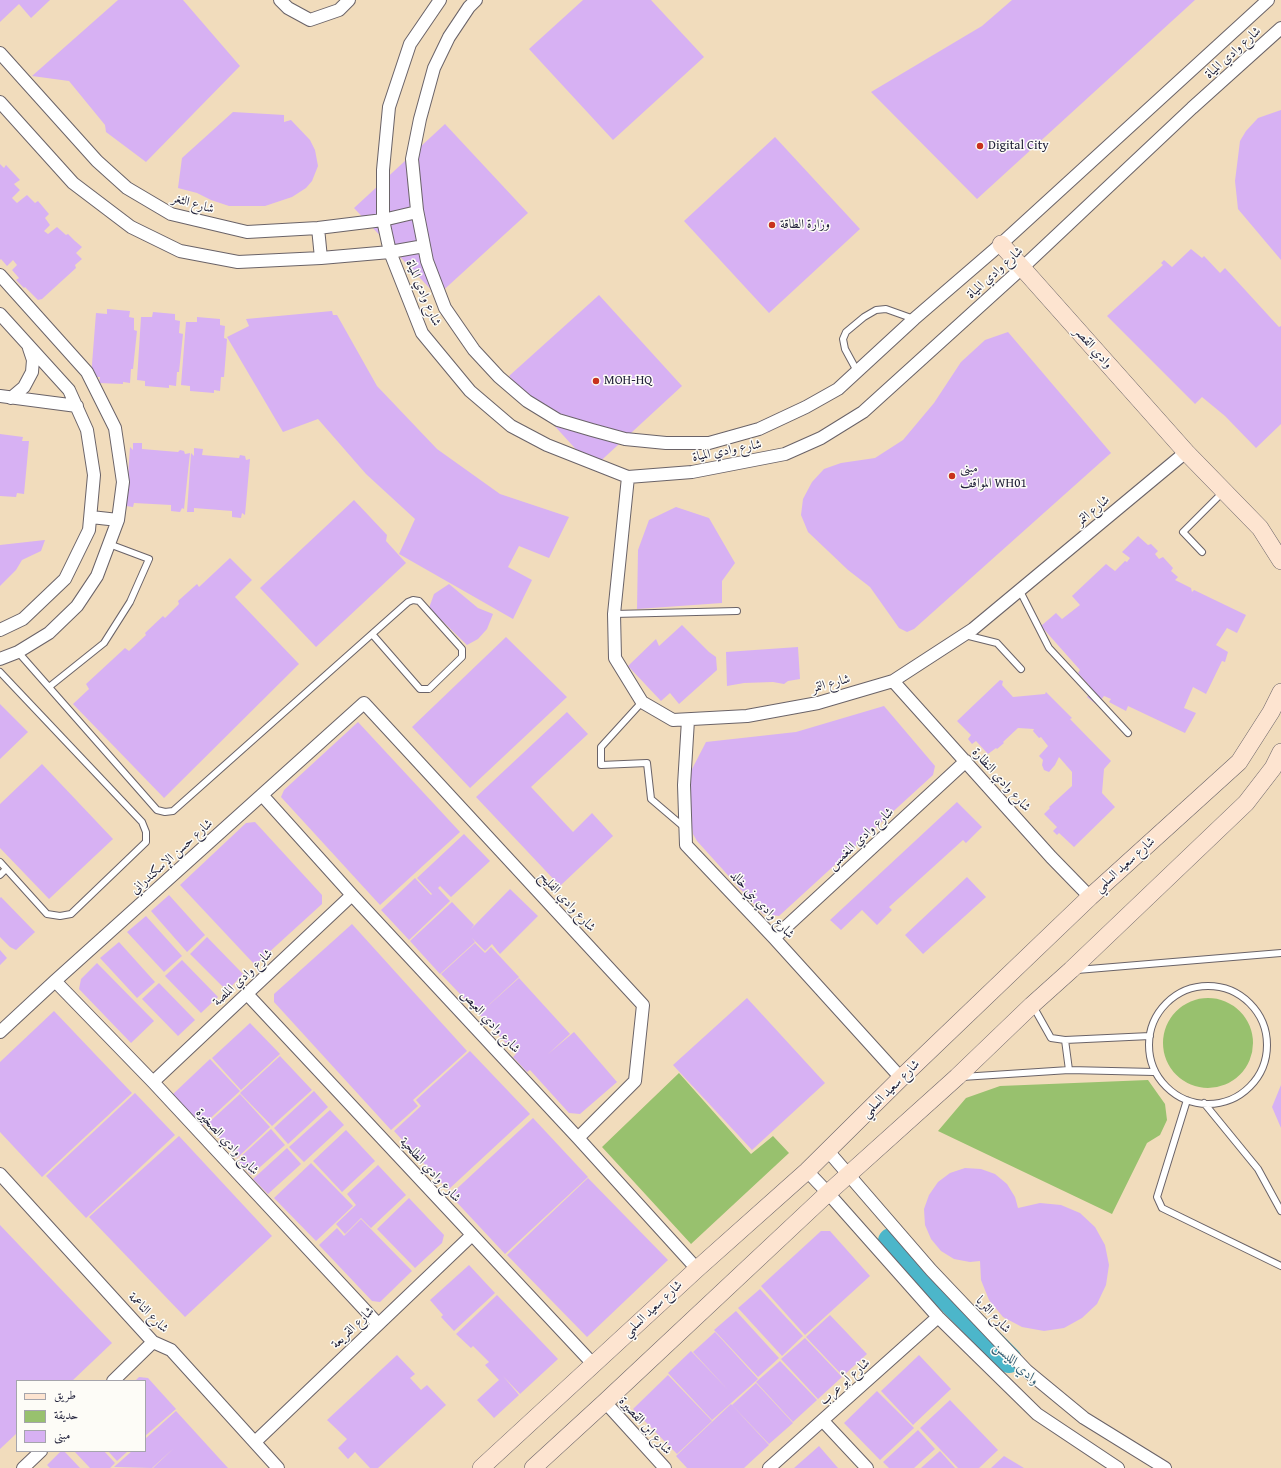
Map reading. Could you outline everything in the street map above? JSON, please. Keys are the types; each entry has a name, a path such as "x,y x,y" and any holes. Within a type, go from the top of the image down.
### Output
{"street":[{"path":"284,4 310,20 339,10 349,0"},
{"name":"شارع وادي المياة","path":"440,0 410,44 389,107 383,170 383,220 390,252 422,333 470,391 511,426 547,445 628,477 692,472 785,454 821,438 863,412 1022,268 1192,108 1281,28"},
{"name":"شارع وادي المياة","path":"476,0 469,7 450,37 434,68 422,111 412,159 417,212 426,261 445,308 474,350 499,377 527,401 558,420 625,439 666,443 709,443 759,428 806,407 838,389 914,319 1001,244 1268,0"},
{"name":"شارع الثغر","path":"0,53 97,161 127,188 171,214 247,232 318,228 383,220 417,212"},
{"path":"0,102 73,183 131,228 180,251 238,262 321,258 390,252 424,246"},
{"path":"318,228 321,258"},
{"name":"وادي القصر","path":"1001,244 1186,452 1260,528"},
{"path":"0,275 86,372 115,428 123,482 118,520 97,576 77,606 49,633 18,652 0,659"},
{"path":"0,314 69,390 87,430 94,475 90,530 65,579 23,619 0,630"},
{"path":"5,397 24,387 32,372 33,360 28,345"},
{"path":"5,397 77,406"},
{"name":"شارع التمر","path":"628,477 614,614 614,658 642,702 673,720 688,720 747,716 818,703 893,681 973,629 1186,452"},
{"path":"91,517 118,520"},
{"path":"1260,528 1281,541"},
{"path":"1260,528 1281,561"},
{"name":"شارع وادي النظارة","path":"893,681 1051,857 1090,897"},
{"name":"شارع سعيد السلمي","path":"481,1468 697,1269 807,1171 901,1078 1090,897 1239,762 1271,712 1281,692"},
{"name":"شارع حسن الإسكندراني","path":"0,1032 364,703"},
{"name":"شارع وادي الفليح","path":"364,703 643,1005 635,1081 578,1138"},
{"name":"شارع وادي بني خالد","path":"688,720 684,785 686,845 774,938 901,1078"},
{"path":"533,1468 828,1193 957,1078 1246,803 1273,768 1281,752"},
{"name":"شارع وادي المغمس","path":"774,938 966,761"},
{"name":"شارع وادي العيص","path":"262,795 352,895 578,1138 697,1269"},
{"name":"شارع وادي الملصة","path":"152,1082 352,895"},
{"name":"شارع وادي الصخيرة","path":"55,981 152,1082 378,1324"},
{"name":"شارع وادي الطلحية","path":"247,994 593,1364"},
{"name":"شارع الثريا","path":"828,1151 931,1270 1027,1371 1084,1418 1165,1468"},
{"path":"807,1171 938,1317 1037,1414 1118,1468"},
{"name":"شارع الناعمة","path":"0,1174 153,1342 171,1350 278,1468"},
{"name":"شارع القريعة","path":"255,1442 472,1235"},
{"name":"شارع أبو عرب","path":"769,1468 938,1317"},
{"path":"114,1380 153,1342"},
{"name":"شارع ابن القصيرة","path":"605,1402 665,1468"},
{"path":"823,1421 866,1468"},
{"path":"30,1466 41,1452"}],"lane":[{"path":"857,372 845,349 843,339 846,332 864,316 876,310 886,309 914,319"},
{"path":"1202,552 1183,532 1224,491"},
{"path":"49,687 104,643 130,602 149,559 109,544"},
{"path":"1020,591 1049,648 1128,733"},
{"path":"18,652 157,810 169,812 173,811 372,634 408,602 413,600 419,601 462,649 463,654 462,657 429,689 420,689 372,634"},
{"path":"614,614 737,611"},
{"path":"965,635 997,643 1021,669"},
{"path":"0,672 142,822 146,832 146,842 71,914 60,916 47,914 0,862"},
{"path":"642,702 601,747 601,765 647,763 651,799 685,828"},
{"path":"0,875 6,869"},
{"path":"1071,970 1281,953"},
{"path":"1215,986 1226,988 1237,993 1254,1007 1265,1028 1267,1051 1260,1073 1254,1082 1243,1092 1231,1099 1218,1103 1204,1103 1187,1100 1173,1092 1154,1072 1150,1051 1150,1036 1158,1014 1164,1005 1178,995 1193,988 1215,986"},
{"path":"1032,1005 1051,1038 1065,1040 1150,1036"},
{"path":"1065,1040 1069,1070"},
{"path":"957,1078 1069,1070 1154,1072"},
{"path":"1187,1100 1157,1197 1162,1208 1279,1265 1281,1258"},
{"path":"1204,1103 1258,1169 1281,1211"}],"green space":[{"path":"1208,998 1225,1001 1240,1011 1250,1026 1253,1043 1250,1060 1240,1075 1225,1085 1208,1088 1191,1085 1176,1075 1166,1060 1163,1043 1166,1026 1176,1011 1191,1001"},
{"path":"679,1073 751,1154 773,1136 789,1153 691,1244 602,1147"},
{"path":"1148,1080 1165,1104 1167,1120 1160,1135 1147,1143 1112,1214 938,1131 966,1098 1000,1086"}],"building":[{"path":"0,0 50,0 31,18 19,4 0,22"},
{"path":"118,0 183,0 240,66 146,162 106,132 105,125 69,81 32,76"},
{"path":"583,0 651,0 704,57 613,140 529,49"},
{"name":"Digital City","path":"1012,0 1195,0 977,199 871,92 982,26"},
{"path":"1281,110 1281,260 1238,209 1235,181 1240,141 1246,131 1258,118"},
{"path":"233,112 284,115 284,122 291,120 310,140 315,150 318,166 312,181 306,188 292,197 265,206 229,206 211,200 197,193 178,188 182,158"},
{"path":"445,124 528,213 437,296 354,208"},
{"name":"وزارة الطاقة","path":"775,137 860,229 769,313 684,221"},
{"path":"0,164 4,168 6,165 20,180 14,184 20,190 12,198 17,203 27,195 35,203 38,201 49,214 45,218 50,225 44,231 48,234 57,227 66,235 68,234 82,247 76,253 82,259 75,265 76,268 42,299 38,300 16,280 19,278 12,270 17,265 13,260 7,266 1,259 0,260"},
{"path":"1191,249 1202,258 1204,256 1220,273 1225,268 1279,327 1281,326 1281,424 1256,448 1225,416 1202,397 1195,404 1107,316 1163,265 1161,263 1164,260 1172,267"},
{"name":"MOH-HQ","path":"599,295 682,386 593,468 509,376"},
{"path":"107,309 130,311 129,317 134,318 134,330 137,331 130,383 99,383 100,377 91,377 96,313 107,314"},
{"path":"332,311 333,315 337,315 377,386 437,449 500,494 569,517 549,558 519,546 508,567 532,580 513,619 399,554 415,519 366,474 318,419 283,432 227,337 249,326 246,319"},
{"path":"153,312 175,314 175,320 180,321 179,333 183,334 176,386 169,385 169,388 145,386 145,381 137,380 141,317 152,317"},
{"path":"197,317 220,319 220,325 225,326 224,338 227,339 224,377 221,377 220,391 214,390 214,393 190,391 190,386 181,385 186,322 197,322"},
{"name":"مبنى المواقف WH01","path":"1008,332 1111,453 914,629 907,632 899,628 870,587 848,570 808,532 801,515 803,499 812,482 824,469 841,463 875,458 903,440 934,403 961,362 985,340"},
{"path":"0,434 23,437 22,441 29,441 24,494 17,493 16,497 0,496"},
{"path":"133,443 142,443 142,449 178,452 180,450 184,451 185,454 190,453 184,509 182,508 180,512 171,511 171,505 134,503 133,507 126,506 130,447 133,450"},
{"path":"194,448 203,449 202,455 239,458 240,455 245,456 246,460 250,459 245,515 242,513 241,518 232,517 232,511 194,508 194,512 187,512 191,453 194,456"},
{"path":"354,500 387,535 386,541 406,563 316,647 260,588"},
{"path":"676,507 709,518 735,563 722,581 722,603 637,609 638,550 649,520"},
{"path":"1138,536 1148,545 1151,544 1158,551 1155,554 1159,559 1163,557 1173,568 1171,571 1178,577 1175,580 1191,588 1192,592 1194,590 1246,615 1237,633 1227,628 1216,645 1228,652 1225,662 1222,661 1206,694 1193,687 1184,708 1196,713 1185,733 1128,706 1126,711 1109,702 1111,699 1104,696 1097,705 1087,697 1092,691 1087,687 1089,685 1078,673 1080,670 1041,626 1056,613 1062,619 1080,605 1072,596 1106,564 1115,571 1125,561 1127,562 1130,558 1122,552"},
{"path":"45,540 41,551 22,560 16,570 0,586 0,545"},
{"path":"230,558 252,580 235,597 299,664 164,798 73,704 89,689 86,684 125,648 129,651 163,616 165,618 179,604 178,601 197,584 199,587"},
{"path":"449,584 478,608 493,614 487,629 478,639 467,645 429,608 434,594"},
{"path":"682,625 716,657 717,670 679,704 670,693 661,701 628,666 656,639 659,646"},
{"path":"506,637 567,697 470,788 412,727"},
{"path":"798,647 800,679 788,681 784,684 773,682 744,683 727,686 726,652"},
{"path":"1000,680 1003,681 1002,685 1013,697 1045,694 1046,692 1111,761 1104,769 1102,793 1115,807 1074,847 1059,833 1057,835 1053,831 1057,827 1044,814 1050,808 1049,807 1072,786 1072,772 1059,757 1049,772 1044,770 1042,765 1043,760 1039,756 1048,746 1041,737 1039,738 1033,731 1034,729 1018,728 1003,742 1004,743 988,754 976,741 972,744 968,739 971,735 957,721"},
{"path":"0,704 28,732 0,759"},
{"path":"884,706 935,766 933,775 779,916 763,914 697,841 693,834 691,821 691,771 706,742 796,732"},
{"path":"567,712 588,734 531,787 573,832 592,813 613,836 560,886 476,797"},
{"path":"358,722 460,832 380,905 281,797 284,790"},
{"path":"42,764 113,839 49,899 0,848 0,804"},
{"path":"957,802 982,827 966,843 963,840 889,907 892,910 877,925 862,910 841,930 830,920"},
{"path":"255,822 322,895 322,904 255,965 180,885 246,823"},
{"path":"464,834 490,861 451,897 440,886 438,888 450,901 409,940 381,910 415,878 431,895 432,894 417,878"},
{"path":"967,877 986,897 923,954 905,935"},
{"path":"510,889 538,916 500,954 492,944 485,951 472,938 475,942 440,974 410,941 452,902 474,925 470,930"},
{"path":"169,895 205,935 187,952 151,911"},
{"path":"1,897 35,932 16,950 10,947 0,937"},
{"path":"146,916 182,956 164,972 127,932"},
{"path":"352,924 467,1051 413,1100 418,1106 391,1130 274,1002 274,994"},
{"path":"207,937 243,974 227,991 190,954"},
{"path":"119,942 155,982 137,998 100,958"},
{"path":"475,943 485,953 491,947 519,977 479,1014 441,974"},
{"path":"0,950 7,958 0,965"},
{"path":"182,960 218,997 201,1013 165,976"},
{"path":"97,963 154,1021 131,1043 79,989 81,979"},
{"path":"519,978 570,1034 547,1055 574,1032 617,1082 580,1114 569,1113 530,1070 527,1072 513,1057 516,1054 479,1014"},
{"path":"159,983 195,1020 178,1036 142,999"},
{"path":"747,998 825,1083 752,1150 673,1065"},
{"path":"54,1011 132,1093 42,1177 0,1132 0,1062"},
{"path":"250,1023 280,1054 241,1090 212,1058"},
{"path":"470,1051 530,1114 448,1190 394,1131 421,1106 416,1100"},
{"path":"280,1056 312,1090 272,1126 240,1093"},
{"path":"210,1059 240,1091 202,1126 172,1095"},
{"path":"1281,1085 1281,1128 1272,1107"},
{"path":"314,1091 328,1107 288,1144 274,1128"},
{"path":"135,1093 175,1135 86,1218 46,1176"},
{"path":"240,1094 270,1127 237,1158 207,1124"},
{"path":"330,1110 344,1125 304,1162 289,1147"},
{"path":"533,1118 588,1177 505,1254 450,1195"},
{"path":"271,1129 285,1145 251,1175 237,1160"},
{"path":"346,1130 375,1161 342,1192 313,1161"},
{"path":"179,1136 272,1236 185,1317 89,1217"},
{"path":"287,1148 301,1164 268,1194 253,1179"},
{"path":"311,1163 353,1206 316,1241 274,1198"},
{"path":"378,1165 406,1195 371,1228 361,1218 345,1234 336,1224 356,1205 347,1194"},
{"path":"965,1168 981,1169 995,1174 1007,1184 1015,1197 1018,1208 1040,1203 1061,1205 1080,1213 1095,1227 1105,1245 1109,1265 1106,1285 1097,1304 1082,1318 1064,1328 1044,1331 1022,1327 1003,1317 989,1300 981,1280 980,1261 970,1262 954,1259 941,1251 931,1239 925,1225 924,1209 929,1195 938,1182 950,1173"},
{"path":"588,1178 668,1260 587,1337 507,1255"},
{"path":"409,1198 444,1235 442,1243 415,1268 377,1229"},
{"path":"361,1219 412,1271 380,1302 372,1301 319,1245 337,1228 344,1236"},
{"path":"0,1225 112,1343 73,1380 16,1380 16,1434 0,1449"},
{"path":"821,1231 830,1231 870,1276 805,1335 761,1286"},
{"path":"469,1265 495,1293 454,1331 441,1317 443,1315 430,1300"},
{"path":"760,1289 803,1336 782,1356 738,1308"},
{"path":"497,1295 558,1359 520,1394 503,1376 519,1395 494,1418 477,1400 499,1380 485,1365 489,1362 473,1346 471,1348 456,1334"},
{"path":"736,1311 779,1358 758,1377 714,1330"},
{"path":"830,1315 867,1354 843,1376 806,1337"},
{"path":"715,1332 758,1379 712,1420 668,1373 691,1351 729,1391 693,1352"},
{"path":"805,1338 842,1377 818,1399 781,1359"},
{"path":"397,1355 415,1374 410,1378 421,1390 427,1385 446,1405 378,1468 370,1468 355,1452 348,1459 338,1448 347,1439 327,1420"},
{"path":"919,1355 951,1389 913,1425 881,1391"},
{"path":"780,1361 817,1400 793,1422 756,1382"},
{"path":"668,1375 712,1421 677,1454 633,1409"},
{"path":"139,1377 148,1378 176,1409 146,1435 146,1380 136,1380"},
{"path":"756,1383 793,1423 769,1444 732,1405"},
{"path":"877,1391 914,1428 880,1460 844,1423"},
{"path":"950,1400 998,1450 979,1468 958,1468 920,1428"},
{"path":"731,1404 769,1445 744,1468 687,1468 676,1456"},
{"path":"176,1411 228,1468 153,1468 174,1448 152,1468 114,1467 131,1452 146,1452 146,1438"},
{"path":"918,1430 935,1449 914,1468 889,1468 883,1462"},
{"path":"819,1446 838,1468 794,1468"},
{"path":"940,1451 955,1468 921,1468"},
{"path":"60,1452 65,1452 80,1468 50,1468 47,1465"},
{"path":"75,1452 105,1452 115,1463 110,1468 90,1468"},
{"path":"109,1452 127,1452 117,1461"},
{"path":"1004,1456 1024,1468 991,1468"}],"waterway":[{"name":"وادي الليسن","path":"891,1241 1009,1360"}],"place":[{"name":"Digital City","path":"980,146"},
{"name":"وزارة الطاقة","path":"772,225"},
{"name":"MOH-HQ","path":"596,381"},
{"name":"مبنى المواقف WH01","path":"952,476"}]}
